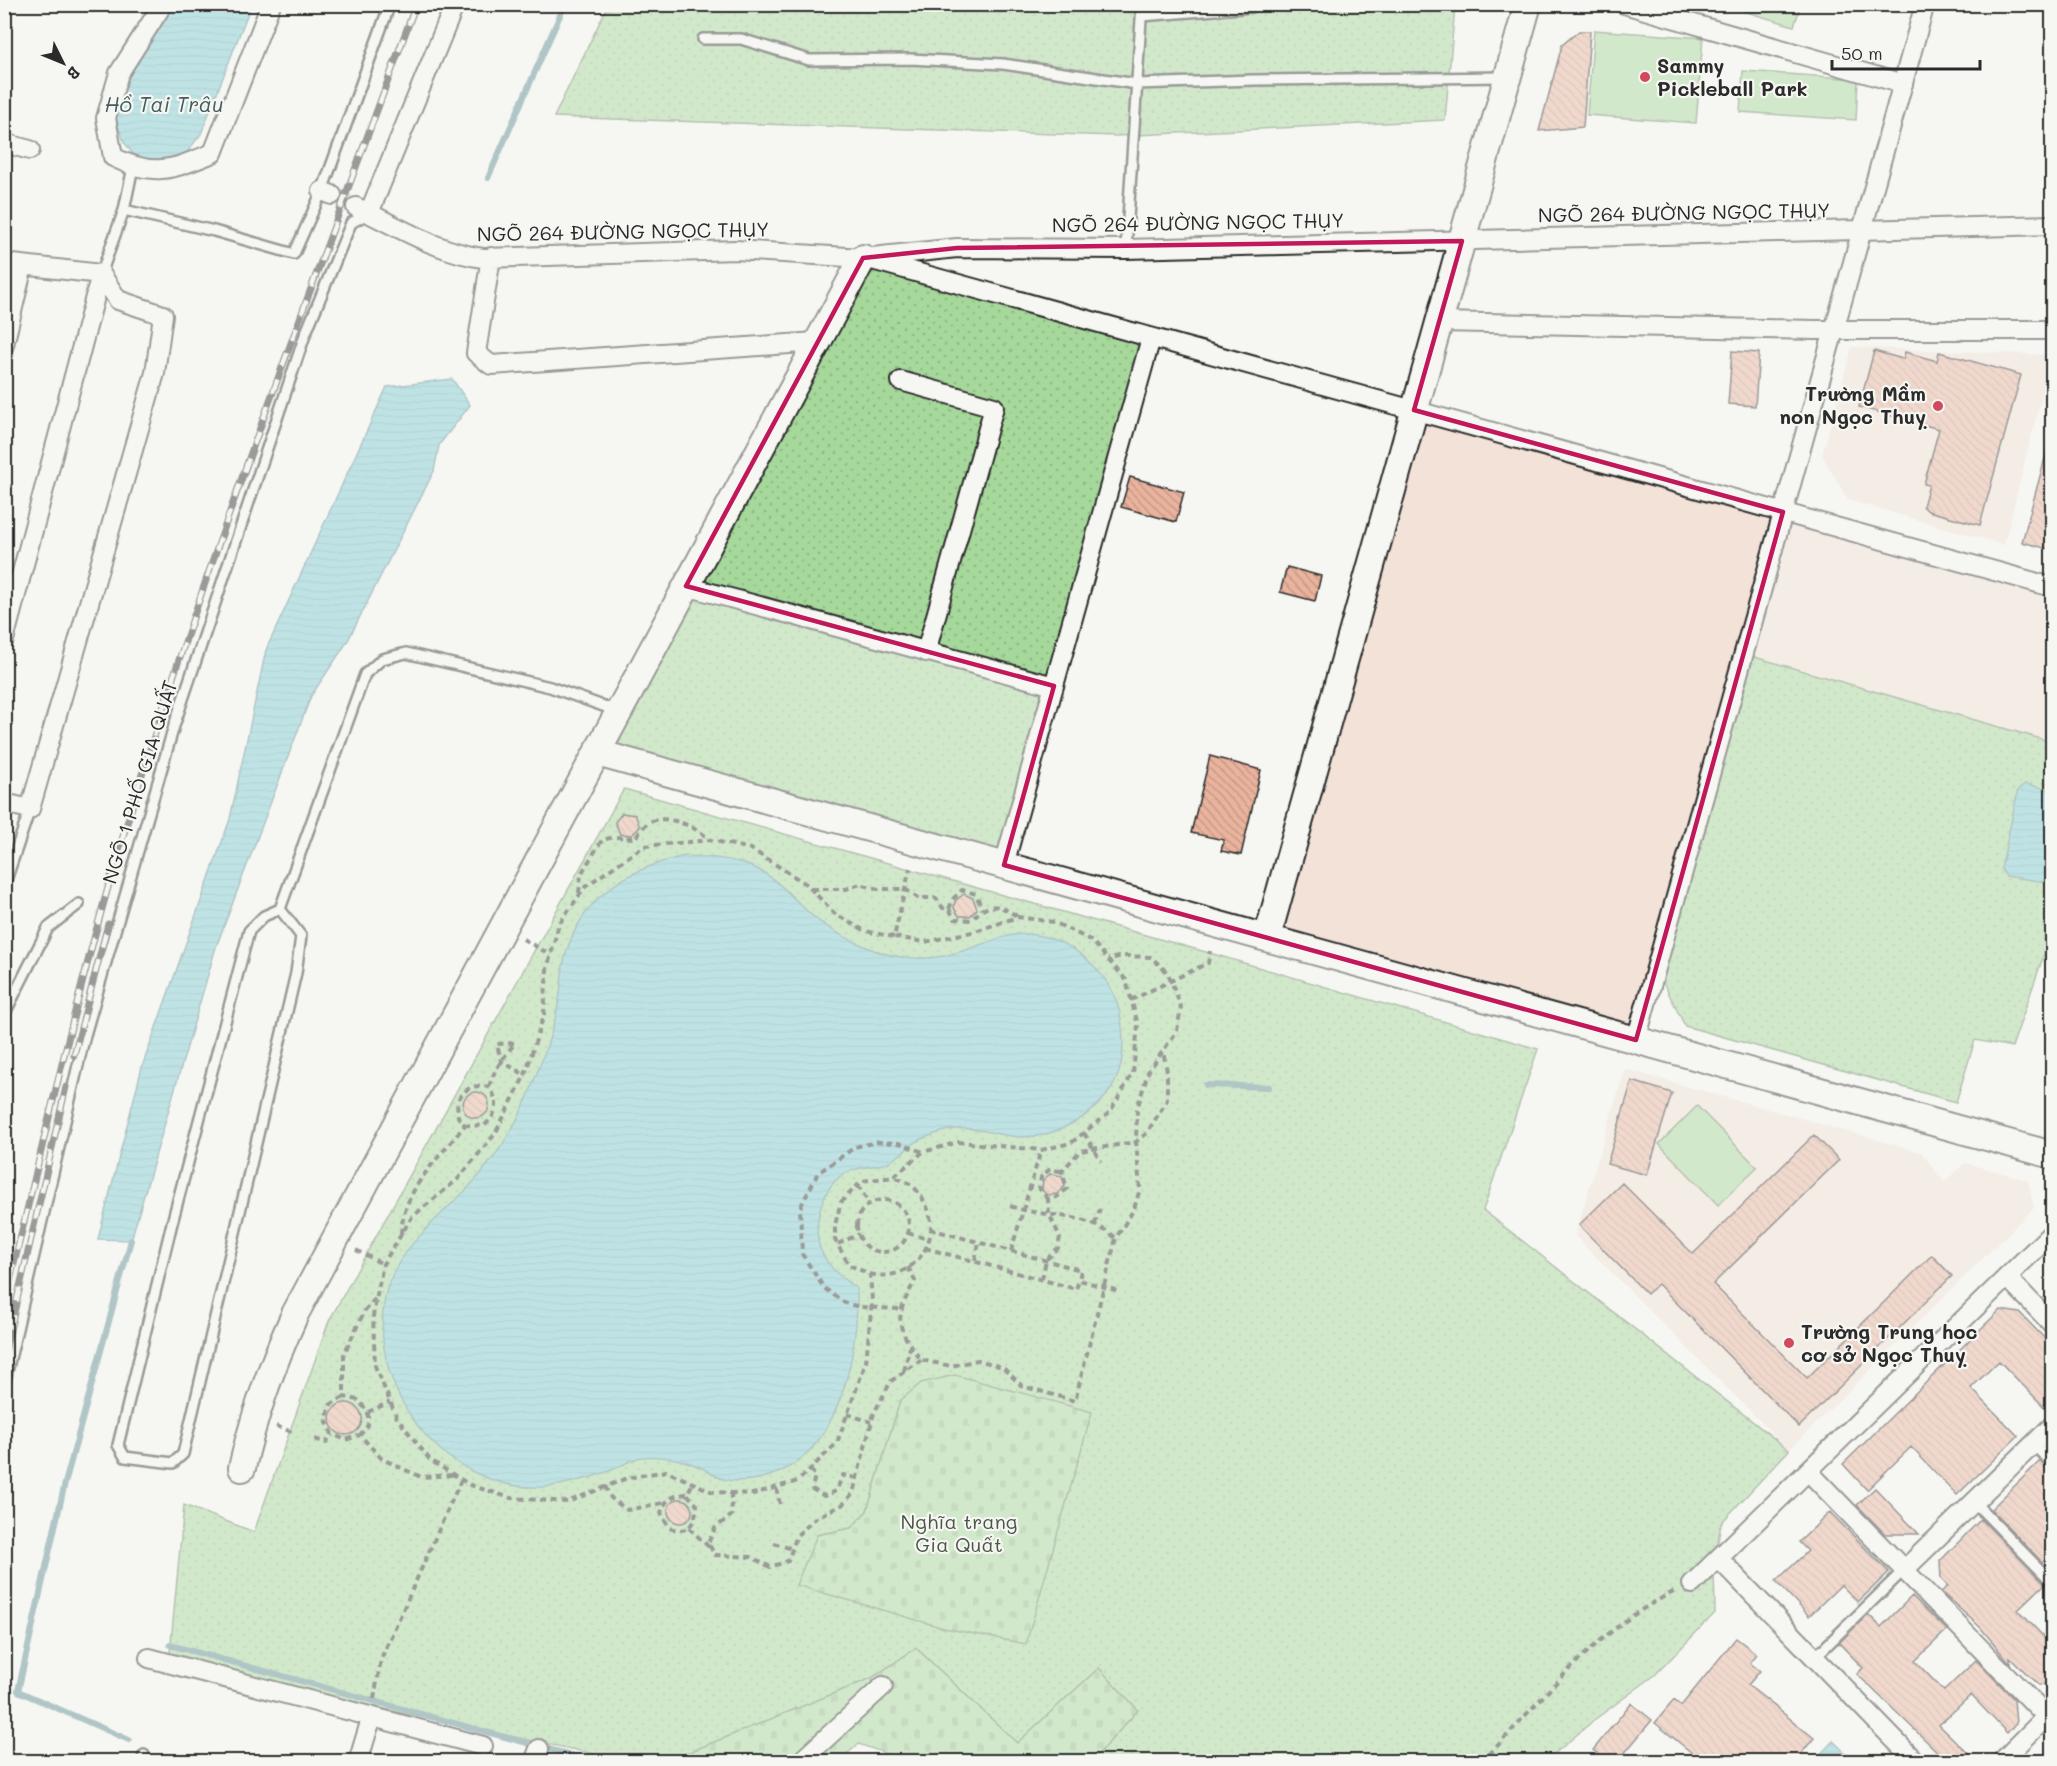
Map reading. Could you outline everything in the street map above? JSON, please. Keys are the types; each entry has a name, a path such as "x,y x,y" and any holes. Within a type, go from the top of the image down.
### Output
{"street":[{"path":"164,4 118,73 106,118 113,157 133,167 170,170 213,153 271,4"},
{"path":"362,210 454,4"},
{"path":"1267,938 1528,4"},
{"path":"1624,4 1903,84"},
{"path":"1636,1040 1925,4"},
{"path":"4,143 30,150"},
{"name":"NGÕ 264 ĐƯỜNG NGỌC THỤY","path":"362,210 432,244 462,255 491,257 736,250 863,258 957,248 1126,249 2052,225"},
{"path":"491,257 476,353 491,365 818,342"},
{"path":"242,1468 253,1419 271,1367 295,1314 863,258 2052,587"},
{"path":"4,263 101,273"},
{"path":"4,345 23,266"},
{"path":"4,640 101,273"},
{"path":"4,803 30,809 155,373 164,320 159,312 118,300 101,273"},
{"path":"1439,322 1834,330 2052,330"},
{"path":"1004,866 1151,338"},
{"path":"901,381 994,407 926,652"},
{"path":"686,586 1054,686"},
{"path":"597,753 2052,1155"},
{"path":"1692,1584 2052,1233"},
{"path":"2007,1277 2052,1324"},
{"path":"1904,1570 2052,1426"},
{"path":"1808,1471 2051,1716 2001,1761"},
{"path":"1719,1559 1916,1761"},
{"path":"149,1658 372,1719 483,1746"},
{"path":"800,1761 883,1686"},
{"path":"358,1761 372,1719"}],"lane":[{"path":"124,210 214,231 294,254 327,193 390,4"},
{"path":"1126,249 1142,4"},
{"path":"1141,16 1252,7"},
{"path":"704,39 741,39 809,60 910,59 1003,64 1137,84 1253,80 1507,77"},
{"path":"101,273 124,210 133,167"},
{"name":"NGÕ 1 PHỐ GIA QUẤT","path":"4,1385 85,1035 174,726 305,335 351,223 362,210"},
{"path":"280,909 301,936 296,972 183,1454 173,1463 125,1457 118,1445 172,1222 249,931 264,916 280,909 365,674 382,659 406,653 550,687 619,712"},
{"path":"4,886 30,809"},
{"path":"4,1015 48,928 79,904"},
{"path":"2033,1444 2052,1464"},
{"path":"1974,1502 2052,1582"},
{"path":"1815,1658 1904,1570"}],"path":[{"path":"579,894 581,874 602,840 614,837 635,838 648,823 665,819 700,830 711,840"},
{"path":"870,1274 871,1307 866,1362 837,1443 798,1481 753,1494 713,1492 666,1471 627,1478 568,1502 512,1498 470,1485 430,1461 397,1418 375,1366 373,1316 383,1263 412,1217 458,1179 495,1134 502,1121 525,1075 544,1014 550,955 559,924 586,886 644,846 711,840 751,849 811,889 836,914 865,931 926,942 972,932 1018,916"},
{"path":"894,937 910,868"},
{"path":"811,889 846,889 860,884 878,889 905,889 918,898 936,898 943,908 949,909 955,919 971,920 982,909 993,905 1018,916 1054,922 1092,941 1126,980 1141,1024 1133,1073 1110,1112 1071,1143 1041,1150 959,1142 923,1152 893,1177"},
{"path":"949,909 953,899 962,890 976,894 982,909"},
{"path":"523,939 550,955"},
{"path":"1131,1000 1208,963 1210,951"},
{"path":"908,1267 915,1281 899,1309 904,1337 921,1360 951,1366 978,1360 1002,1367 1022,1386 1075,1401 1116,1238 1134,1209 1140,1189 1136,1142 1137,1109 1148,1072 1177,1031 1181,1007 1168,974 1151,957 1124,956 1107,959"},
{"path":"489,1087 501,1061 515,1043 497,1044 501,1061 525,1075"},
{"path":"1062,1171 1080,1151 1136,1142 1147,1133 1167,1100 1167,1071 1162,1050"},
{"path":"476,1085 489,1087 496,1097 494,1116 484,1126 465,1125 458,1117 457,1101 467,1087 476,1085"},
{"path":"494,1116 502,1121"},
{"path":"401,1234 402,1213 417,1181 465,1125"},
{"path":"1084,1133 1101,1161"},
{"path":"899,1309 845,1303 824,1288 802,1254 800,1208 818,1173 855,1147 877,1142 899,1143 923,1152"},
{"path":"1011,1251 1041,1150"},
{"path":"1042,1279 1046,1260 1058,1248 1060,1237 1049,1214 1047,1199 1039,1188 1041,1177 1049,1170 1062,1171"},
{"path":"1047,1199 1057,1197 1067,1189 1062,1171"},
{"path":"893,1177 912,1185 929,1208 931,1240 916,1264 884,1277 849,1265 838,1245 835,1225 841,1202 862,1181 893,1177"},
{"path":"858,1185 869,1204"},
{"path":"878,1200 895,1202 907,1215 908,1233 899,1246 884,1252 868,1247 859,1234 858,1218 869,1204 878,1200"},
{"path":"1010,1206 1022,1211 1074,1216 1095,1224 1116,1238"},
{"path":"1095,1224 1100,1209"},
{"path":"925,1248 1076,1289 1081,1270 930,1229"},
{"path":"908,1233 931,1240"},
{"path":"838,1245 859,1234"},
{"path":"975,1260 979,1243"},
{"path":"356,1250 383,1263"},
{"path":"1078,1280 1119,1291"},
{"path":"344,1397 344,1354 365,1310 377,1297"},
{"path":"904,1372 910,1346"},
{"path":"731,1493 732,1515 715,1528 708,1543 715,1555 753,1557 770,1567 788,1561 797,1535 816,1517 842,1505 853,1493 871,1422 891,1381 921,1360"},
{"path":"344,1397 358,1400 368,1412 368,1425 360,1435 346,1440 332,1434 326,1420 330,1405 344,1397"},
{"path":"368,1412 390,1402"},
{"path":"847,1414 871,1422"},
{"path":"315,1439 326,1443 332,1434"},
{"path":"360,1435 382,1459 421,1477 454,1475"},
{"path":"810,1470 815,1475 812,1489 824,1496 836,1491 843,1475 857,1478"},
{"path":"375,1694 381,1659 460,1480"},
{"path":"687,1494 693,1483"},
{"path":"606,1486 611,1498 627,1510 663,1503 674,1495 687,1494"},
{"path":"776,1488 781,1508"},
{"path":"663,1503 661,1513 669,1528 679,1531 688,1528 695,1521 697,1505 687,1494"},
{"path":"688,1528 700,1542 712,1549"},
{"path":"774,1543 792,1550"},
{"path":"1482,1761 1610,1630 1656,1600 1692,1584"}],"highlighted area":[{"path":"1462,241 1414,410 1783,512 1636,1040 1004,865 1054,686 686,586 863,258 957,248"}],"shaded area":[{"name":"Trường Mầm non Ngọc Thuỵ","path":"1852,347 2052,355 2004,545 1848,500 1822,455"},
{"path":"1414,410 2052,587 2052,742 1751,656 1636,1040 1267,938"},
{"name":"Trường Trung học cơ sở Ngọc Thuỵ","path":"1625,1069 1921,1152 1944,1182 1965,1163 2028,1180 2034,1208 1789,1450 1575,1236"}],"green space":[{"path":"608,5 1455,5 1445,120 1116,136 554,117"},
{"path":"1723,5 1801,5 1794,26"},
{"name":"Sammy Pickleball Park","path":"1594,30 1703,38 1696,123 1587,115"},
{"name":"Sammy Pickleball Park","path":"1743,71 1858,79 1856,120 1740,112"},
{"path":"863,258 1151,338 1004,865 597,753"},
{"path":"1751,656 2052,742 2052,937 2050,937 2012,1047 1975,1040 1956,1102 1685,1026 1661,978"},
{"path":"624,789 1220,956 1538,1049 1483,1210 1789,1450 1721,1523 1714,1567 1715,1613 1655,1675 1594,1720 1546,1761 1092,1761 1138,1710 1099,1668 1017,1743 916,1648 872,1678 665,1762 627,1761 374,1707 371,1719 169,1664 184,1505 254,1532 329,1321","holes":["900,1401 944,1628 817,1535 851,1528 867,1511"]},
{"path":"1697,1106 1757,1167 1718,1205 1659,1144"},
{"name":"Nghĩa trang Gia Quất","path":"955,1375 1092,1412 1026,1644 944,1628 796,1585 817,1535 851,1528 867,1511 900,1401 921,1383"},
{"path":"916,1648 1017,1743 1099,1668 1138,1710 1092,1761 907,1761 859,1744 838,1761 665,1762 872,1678"}],"water":[{"name":"Hồ Tai Trâu","path":"171,5 251,5 201,134 187,152 173,160 158,163 133,154 124,142 115,118 124,85"},
{"path":"452,379 470,405 439,445 434,471 347,642 311,696 216,947 131,1240 98,1239 142,1067 230,819 266,650 387,387"},
{"path":"2025,784 2052,790 2052,883 2006,876 2001,869 2018,790"},
{"path":"685,856 729,860 755,868 776,882 825,926 873,950 896,956 932,958 944,956 999,938 1025,934 1042,936 1059,942 1088,960 1100,972 1117,1002 1123,1043 1120,1069 1114,1084 1097,1106 1061,1129 1048,1134 1020,1137 964,1128 945,1131 919,1140 887,1163 853,1170 841,1176 829,1188 819,1216 819,1245 833,1269 857,1289 853,1345 848,1374 839,1403 826,1428 809,1451 788,1468 762,1478 732,1481 720,1478 686,1462 672,1458 649,1457 631,1460 604,1473 561,1485 543,1487 508,1484 475,1473 446,1454 421,1430 402,1400 388,1368 383,1333 385,1298 397,1266 406,1252 486,1167 520,1114 550,1036 559,1000 563,966 569,943 579,923 591,906 623,879 663,862"},
{"path":"1833,1741 1854,1761 1814,1761"}],"building":[{"path":"1579,31 1590,31 1583,127 1539,131 1562,45"},
{"path":"1732,351 1759,353 1755,406 1728,404"},
{"path":"1874,351 1903,359 1905,352 1937,361 1939,352 2021,375 1980,525 1928,511 1923,506 1929,485 1924,484 1939,429 1859,407"},
{"path":"2048,447 2052,448 2052,550 2022,542"},
{"path":"1130,477 1184,492 1176,522 1121,507"},
{"path":"1287,567 1321,576 1315,601 1280,592"},
{"path":"1210,756 1261,770 1241,855 1221,851 1224,840 1191,833"},
{"path":"622,813 635,815 640,827 632,835 620,834 615,822"},
{"path":"964,894 973,898 977,909 970,916 959,916 954,908 955,901"},
{"path":"1632,1081 1672,1093 1647,1175 1607,1164"},
{"path":"476,1092 485,1096 489,1105 485,1114 476,1118 467,1114 463,1105 467,1096"},
{"path":"1814,1135 1839,1160 1713,1284 1807,1378 1932,1255 1952,1276 1799,1427 1658,1284 1647,1294 1579,1225 1622,1183 1693,1254"},
{"path":"1050,1174 1062,1176 1065,1186 1057,1194 1047,1195 1042,1190 1043,1180"},
{"path":"2000,1310 2020,1313 2052,1346 2052,1415 1999,1361 1971,1388 2018,1436 1957,1495 1911,1447 1867,1490 1843,1464"},
{"path":"346,1403 357,1408 362,1419 357,1430 346,1435 335,1430 330,1419 335,1408"},
{"path":"2040,1461 2052,1471 2052,1551 2042,1562 1991,1509"},
{"path":"1875,1488 1919,1534 1885,1534 1857,1505"},
{"path":"680,1499 688,1503 692,1511 688,1519 680,1523 672,1519 668,1511 672,1503"},
{"path":"1830,1512 1889,1572 1858,1602 1841,1585 1809,1616 1776,1581 1808,1551 1799,1542"},
{"path":"1981,1519 2045,1584 2018,1610 2044,1637 2052,1629 2052,1686 2038,1685 2010,1657 2010,1663 1980,1627 1941,1592 1948,1586 1941,1579 1940,1561"},
{"path":"1912,1596 1947,1630 1915,1661 1944,1691 1976,1660 2014,1699 2016,1724 2007,1733 1971,1695 1939,1725 1976,1761 1947,1761 1857,1674 1863,1668 1839,1643 1868,1614 1881,1627"},
{"path":"1736,1638 1757,1654 1750,1663 1760,1671 1748,1685 1814,1738 1795,1761 1702,1761 1655,1723 1674,1700 1681,1706"},
{"path":"1631,1703 1652,1720 1618,1761 1608,1761 1593,1750"}],"waterway":[{"path":"488,178 565,4"},
{"path":"1206,1085 1269,1087"},
{"path":"129,1740 18,1691 64,1487 131,1240"},
{"path":"170,1645 596,1762"},
{"path":"862,1762 882,1757"}],"tunnel":[{"path":"332,195 356,207"}],"railway":[{"path":"4,1305 91,950 157,728 227,520 416,4"},
{"path":"74,1055 108,924"},
{"path":"4,1356 66,1087"}],"place":[{"name":"Sammy Pickleball Park","path":"1645,77"},
{"name":"Trường Mầm non Ngọc Thuỵ","path":"1938,406"},
{"name":"Trường Trung học cơ sở Ngọc Thuỵ","path":"1789,1343"}]}
